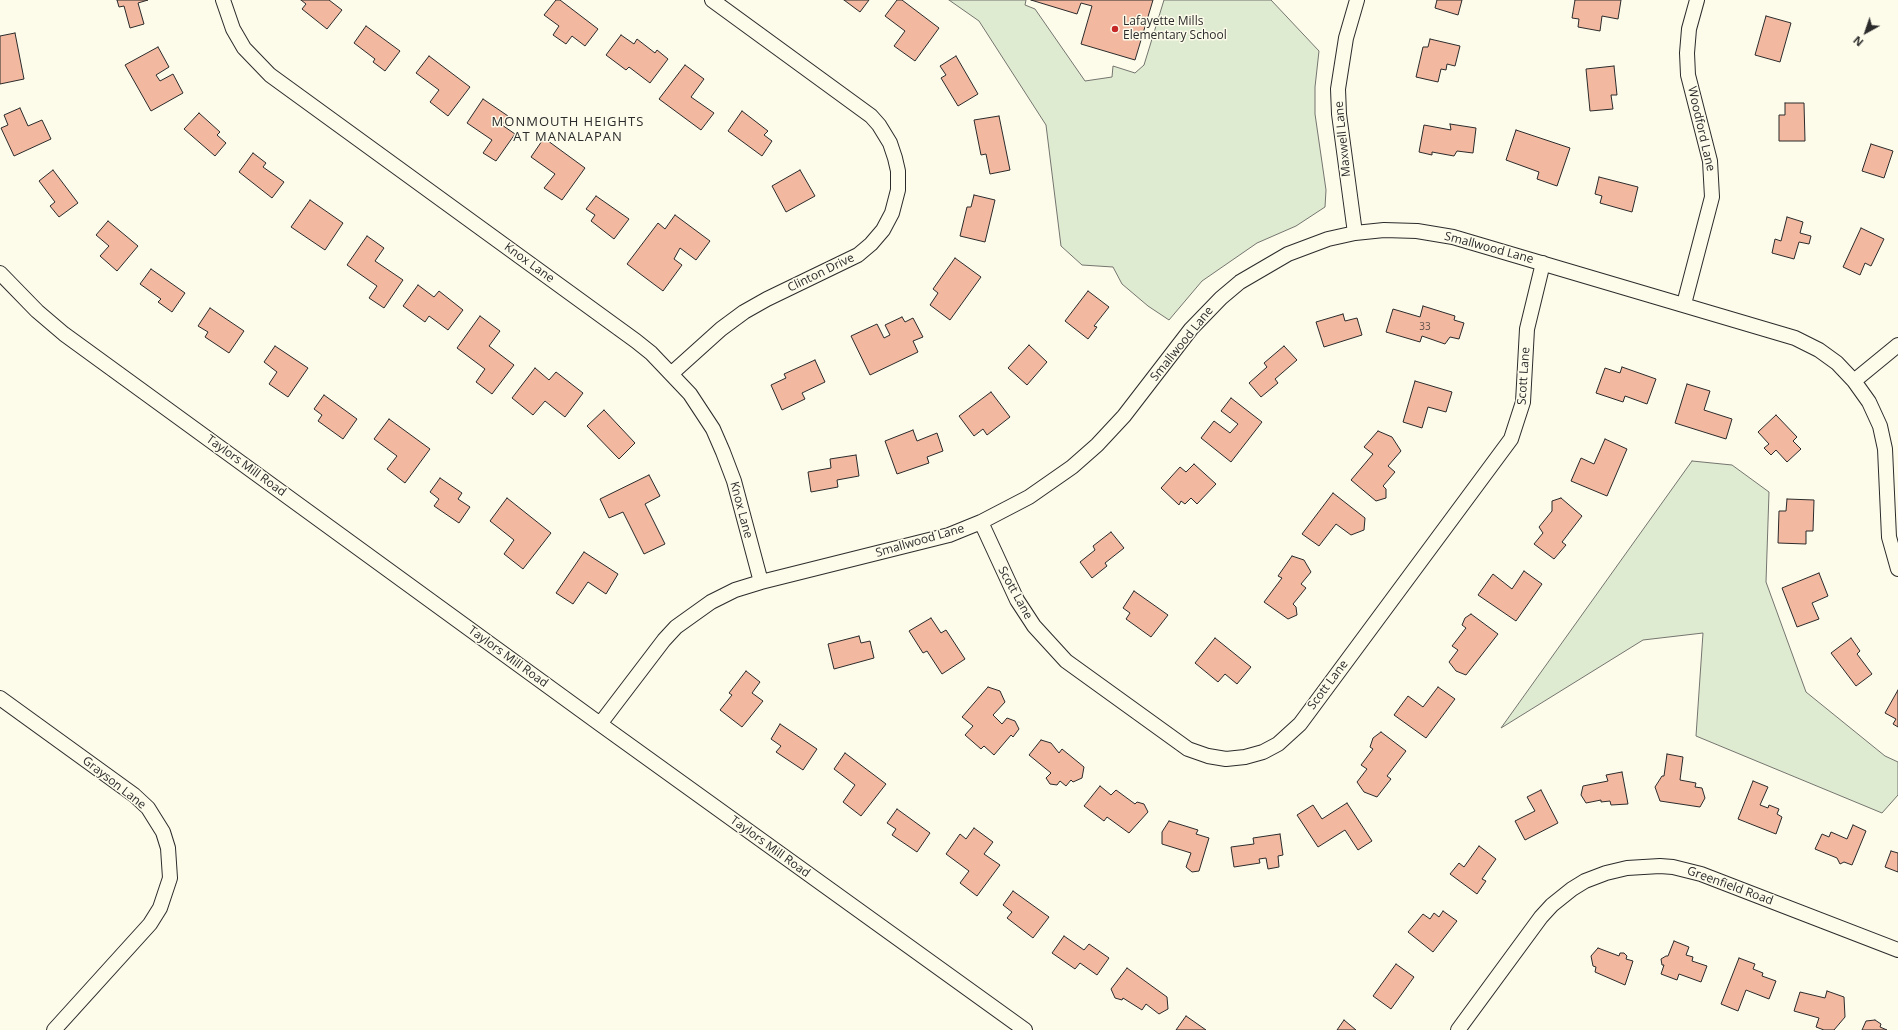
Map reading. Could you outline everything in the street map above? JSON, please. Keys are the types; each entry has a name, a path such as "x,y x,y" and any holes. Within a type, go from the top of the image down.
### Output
{"street":[{"name":"Knox Lane","path":"223,0 233,28 244,48 270,74 636,341 651,353 690,394 713,429 734,481 761,582"},
{"name":"Clinton Drive","path":"671,374 721,329 744,312 767,298 858,255 871,244 883,230 892,213 898,190 896,158 890,143 879,125 871,116 712,0"},
{"name":"Maxwell Lane","path":"1355,233 1339,114 1338,89 1346,38 1357,0"},
{"name":"Woodford Lane","path":"1684,304 1710,211 1712,197 1710,161 1688,75 1687,53 1689,29 1697,0"},
{"name":"Smallwood Lane","path":"600,724 653,652 676,627 711,602 735,590 761,582 949,535 981,522 1029,497 1072,467 1097,445 1124,416 1191,329 1221,298 1240,282 1288,254 1328,239 1355,233 1384,230 1417,231 1453,237 1795,338 1819,350 1837,363 1854,381 1869,402 1880,426 1886,462 1889,537 1898,569"},
{"name":"Scott Lane","path":"981,522 1017,600 1034,626 1066,661 1188,749 1208,756 1226,759 1245,757 1263,752 1278,744 1300,724 1511,439 1523,402 1527,329 1543,263"},
{"name":"Taylors Mill Road","path":"0,273 32,306 64,334 600,724 1025,1030"},
{"path":"1854,381 1898,345"},
{"name":"Grayson Lane","path":"0,698 134,795 152,813 163,832 168,848 170,878 160,908 150,924 54,1030"},
{"name":"Greenfield Road","path":"1458,1030 1552,905 1585,881 1606,873 1627,868 1660,866 1691,871 1898,950"}],"green space":[{"path":"949,0 1026,0 1025,5 1035,9 1085,81 1112,77 1113,66 1135,73 1144,65 1164,0 1271,0 1319,51 1315,87 1315,114 1326,190 1325,207 1296,226 1257,243 1202,281 1169,320 1148,306 1122,284 1113,267 1082,265 1061,246 1046,125 979,21"},
{"path":"1692,461 1732,465 1769,492 1766,582 1806,692 1885,756 1898,762 1898,795 1882,813 1696,736 1703,633 1643,640 1501,728"}],"building":[{"path":"117,0 148,0 138,3 144,24 130,28 124,6 119,7"},
{"path":"301,0 329,0 342,10 327,29 302,9 306,4"},
{"path":"556,0 560,0 598,29 585,46 572,36 566,44 553,35 559,26 544,15"},
{"path":"844,0 869,0 860,12"},
{"path":"897,0 902,0 939,28 915,61 894,46 905,31 885,16"},
{"name":"Lafayette Mills Elementary School","path":"1031,0 1153,0 1135,60 1081,44 1092,6 1081,3 1077,14"},
{"path":"1437,0 1462,0 1458,15 1435,8"},
{"path":"1575,0 1621,0 1618,19 1602,16 1600,31 1578,27 1579,19 1572,18"},
{"path":"1766,16 1791,23 1780,62 1755,55"},
{"path":"366,26 400,51 385,71 373,62 375,59 354,43"},
{"path":"15,33 24,79 0,84 0,36"},
{"path":"621,35 634,44 637,39 655,53 657,50 668,59 650,83 629,67 626,70 606,55"},
{"path":"1430,39 1460,46 1455,66 1447,64 1446,70 1441,69 1438,82 1416,77 1423,47 1428,47"},
{"path":"158,47 169,67 156,75 160,81 173,74 183,93 151,111 125,65"},
{"path":"429,56 470,87 448,116 430,102 439,90 416,73"},
{"path":"956,56 978,94 958,106 941,78 946,75 940,66"},
{"path":"685,65 704,79 691,97 714,113 701,130 659,99"},
{"path":"1614,66 1617,95 1611,95 1613,109 1590,111 1586,69"},
{"path":"483,99 508,116 502,125 515,134 496,161 483,153 492,140 467,123"},
{"path":"1785,103 1804,103 1805,141 1779,141 1779,115 1785,115"},
{"path":"20,108 28,126 42,120 51,139 14,156 1,128 8,125 4,115"},
{"path":"742,111 768,131 764,135 772,141 762,156 728,131"},
{"path":"199,113 220,132 217,135 226,143 215,156 184,129"},
{"path":"999,116 1010,170 990,174 986,154 981,155 974,120"},
{"path":"1450,124 1476,128 1473,153 1457,151 1454,156 1432,152 1432,155 1419,152 1424,125 1451,130"},
{"path":"1516,130 1570,148 1557,186 1537,179 1539,172 1506,160"},
{"path":"544,138 585,168 562,200 544,188 555,174 531,157"},
{"path":"1871,144 1893,151 1884,178 1862,171"},
{"path":"253,153 266,163 263,167 284,182 272,198 239,172"},
{"path":"53,170 78,203 59,217 50,206 55,202 39,181"},
{"path":"800,170 815,196 786,212 772,186"},
{"path":"1599,177 1638,187 1632,212 1600,203 1602,196 1595,194"},
{"path":"974,195 995,200 985,242 960,236 967,207 971,207"},
{"path":"596,196 629,219 614,239 591,221 595,215 586,209"},
{"path":"310,200 343,223 325,250 291,227"},
{"path":"675,215 710,241 696,260 680,248 674,259 682,265 663,291 627,264 658,223 665,229"},
{"path":"1787,217 1803,222 1800,233 1811,236 1809,244 1799,242 1794,259 1772,253 1775,239 1781,241"},
{"path":"108,221 138,246 117,271 100,256 109,246 96,235"},
{"path":"1861,228 1884,239 1871,266 1865,263 1860,275 1843,267"},
{"path":"367,236 384,248 375,261 403,280 384,308 369,298 377,286 347,265"},
{"path":"955,258 981,277 950,320 930,305 938,293 933,289"},
{"path":"151,269 185,293 172,312 158,302 161,299 140,284"},
{"path":"418,285 434,297 439,291 463,310 448,330 429,316 425,322 403,306"},
{"path":"1088,291 1109,307 1094,326 1097,327 1088,339 1065,321"},
{"path":"1423,306 1455,316 1454,320 1464,323 1459,339 1450,337 1445,344 1422,336 1420,342 1386,332 1393,309 1420,317"},
{"path":"210,308 244,331 229,353 205,337 208,332 198,326"},
{"path":"1343,314 1345,321 1357,318 1362,335 1324,347 1316,322"},
{"path":"480,316 500,331 489,346 514,365 492,394 476,382 485,369 457,348"},
{"path":"902,317 905,322 913,318 923,337 913,341 918,352 870,375 851,336 877,324 884,338 890,335 885,325"},
{"path":"1029,345 1047,362 1027,385 1008,368"},
{"path":"275,346 308,368 288,397 269,384 277,372 264,362"},
{"path":"1284,346 1297,360 1275,379 1278,383 1261,397 1249,383 1267,367 1264,363"},
{"path":"815,360 825,382 802,393 805,399 782,410 771,385 786,378 784,374"},
{"path":"1622,367 1656,379 1647,404 1625,396 1623,402 1596,393 1605,368 1620,373"},
{"path":"535,368 549,380 556,372 583,393 565,417 545,401 533,415 512,398"},
{"path":"1415,381 1452,392 1446,412 1428,407 1422,428 1403,422"},
{"path":"1687,384 1710,391 1704,410 1732,419 1726,439 1675,423"},
{"path":"991,392 1010,417 987,435 983,429 974,436 959,416"},
{"path":"324,395 357,419 343,439 318,421 322,415 314,409"},
{"path":"1231,398 1262,422 1231,462 1201,438 1214,421 1230,433 1238,424 1221,411"},
{"path":"604,410 635,443 619,459 587,426"},
{"path":"1776,415 1797,437 1793,441 1801,449 1787,462 1776,450 1771,455 1764,448 1769,444 1758,432"},
{"path":"389,419 430,449 405,483 387,469 397,456 374,439"},
{"path":"913,430 917,441 937,433 943,451 927,457 929,463 897,474 885,441"},
{"path":"1378,431 1392,437 1401,451 1388,466 1395,472 1383,486 1386,489 1386,498 1376,501 1351,480 1373,454 1364,447"},
{"path":"1605,439 1627,449 1607,496 1571,481 1581,458 1594,464"},
{"path":"856,455 859,476 837,480 838,487 811,492 808,472 831,468 830,459"},
{"path":"1194,464 1216,484 1197,504 1191,498 1185,504 1181,501 1179,505 1161,488 1180,467 1186,472"},
{"path":"649,475 660,496 645,504 665,544 644,554 623,512 609,518 600,499"},
{"path":"440,478 462,493 458,499 470,507 459,523 434,506 439,499 430,492"},
{"path":"1333,493 1365,518 1364,530 1351,535 1336,524 1319,546 1302,534"},
{"path":"507,498 551,533 523,569 504,554 514,540 490,521"},
{"path":"1561,498 1582,516 1562,542 1566,545 1554,559 1534,544 1543,533 1539,527 1552,511 1552,501"},
{"path":"1787,499 1814,500 1813,531 1806,531 1806,544 1778,543 1779,511 1786,511"},
{"path":"1111,532 1124,548 1105,563 1107,566 1092,578 1080,562 1095,550 1093,546"},
{"path":"584,552 618,574 606,594 588,582 573,604 556,593"},
{"path":"1292,556 1304,560 1311,572 1301,584 1306,588 1293,604 1296,607 1297,615 1288,619 1264,602 1282,578 1278,576"},
{"path":"1524,571 1542,584 1516,621 1478,595 1493,574 1512,589"},
{"path":"1819,573 1828,596 1812,603 1819,619 1797,627 1782,588"},
{"path":"1134,591 1168,615 1151,637 1126,619 1130,613 1123,608"},
{"path":"1471,614 1498,634 1466,675 1456,671 1449,662 1458,650 1452,646 1466,628 1462,625 1465,618"},
{"path":"931,618 941,633 946,630 965,659 942,674 927,651 923,653 909,631"},
{"path":"859,636 861,643 870,641 874,658 834,669 828,644"},
{"path":"1215,638 1251,667 1237,684 1225,674 1218,682 1195,663"},
{"path":"1851,638 1860,651 1857,654 1872,674 1856,686 1831,653"},
{"path":"746,671 760,682 752,693 763,701 742,727 720,710 732,695 729,693"},
{"path":"988,687 1000,691 1005,702 993,715 1002,724 1007,718 1015,721 1019,729 1013,737 1011,735 994,755 984,746 981,749 965,735 973,726 962,717"},
{"path":"1438,687 1455,699 1426,738 1394,715 1408,696 1423,707"},
{"path":"1898,690 1898,727 1893,724 1896,719 1885,713"},
{"path":"780,724 817,749 803,770 776,752 781,746 771,739"},
{"path":"1381,732 1406,751 1387,776 1391,779 1377,797 1364,792 1357,782 1367,769 1361,765 1373,749 1370,747 1373,738"},
{"path":"1041,740 1051,743 1059,753 1062,749 1084,767 1082,778 1073,782 1071,780 1066,786 1060,781 1057,785 1050,784 1046,778 1051,773 1029,755"},
{"path":"845,753 886,784 861,816 843,802 855,785 834,769"},
{"path":"1667,754 1683,757 1680,780 1696,783 1695,787 1702,788 1705,798 1700,807 1660,801 1655,787 1662,776 1664,776"},
{"path":"1622,772 1628,804 1611,805 1610,801 1601,802 1601,800 1586,803 1581,795 1583,786 1608,781 1606,775"},
{"path":"1753,781 1768,787 1760,805 1768,808 1769,805 1779,809 1777,814 1782,817 1776,834 1738,819"},
{"path":"1100,786 1111,795 1116,790 1135,804 1137,802 1144,804 1148,812 1129,833 1107,817 1104,821 1084,806"},
{"path":"1541,790 1558,823 1525,840 1515,821 1535,811 1527,797"},
{"path":"1347,803 1372,841 1358,850 1345,830 1318,847 1297,815 1313,805 1322,819"},
{"path":"897,809 930,833 917,852 892,835 896,829 887,823"},
{"path":"1169,821 1198,830 1196,834 1209,838 1199,871 1192,872 1186,867 1191,853 1162,844 1162,832"},
{"path":"1853,825 1866,831 1852,865 1844,862 1840,864 1837,858 1815,849 1822,834 1829,837 1831,832 1847,839"},
{"path":"974,828 993,842 984,854 1000,865 977,896 960,883 969,871 946,854 960,834 966,839"},
{"path":"1280,834 1283,855 1278,856 1279,867 1268,869 1266,858 1259,859 1260,863 1234,867 1231,847 1254,844 1253,838"},
{"path":"1479,846 1496,859 1482,879 1486,881 1477,894 1450,874 1459,863 1464,867"},
{"path":"1891,851 1898,853 1898,872 1885,867"},
{"path":"1013,891 1049,917 1033,938 1007,918 1012,912 1003,905"},
{"path":"1443,911 1457,921 1433,952 1408,932 1423,914 1430,919 1434,913 1439,917"},
{"path":"1064,936 1084,950 1089,944 1109,958 1097,975 1080,963 1075,969 1052,953"},
{"path":"1674,941 1689,947 1686,955 1693,957 1692,961 1707,966 1701,982 1679,974 1677,980 1661,974 1664,965 1662,965 1661,959 1668,956"},
{"path":"1598,948 1619,956 1620,953 1624,953 1627,956 1626,959 1633,961 1625,985 1595,972 1596,967 1593,966 1591,956"},
{"path":"1739,958 1755,964 1753,969 1763,973 1762,976 1776,981 1769,999 1746,990 1738,1011 1721,1004"},
{"path":"1396,964 1414,977 1391,1009 1373,996"},
{"path":"1127,968 1167,997 1168,1009 1159,1014 1146,1004 1142,1010 1123,998 1122,1000 1115,998 1111,989"},
{"path":"1827,991 1844,997 1845,1017 1834,1030 1824,1030 1816,1027 1819,1018 1794,1011 1800,992 1825,998"},
{"path":"1186,1016 1206,1030 1176,1030"},
{"path":"1344,1020 1356,1030 1337,1030"},
{"path":"1875,1020 1881,1024 1880,1027 1887,1030 1862,1030 1866,1021"}],"place":[{"name":"Lafayette Mills Elementary School","path":"1115,29"}],"district":[{"name":"MONMOUTH HEIGHTS AT MANALAPAN","path":"568,130"}]}
